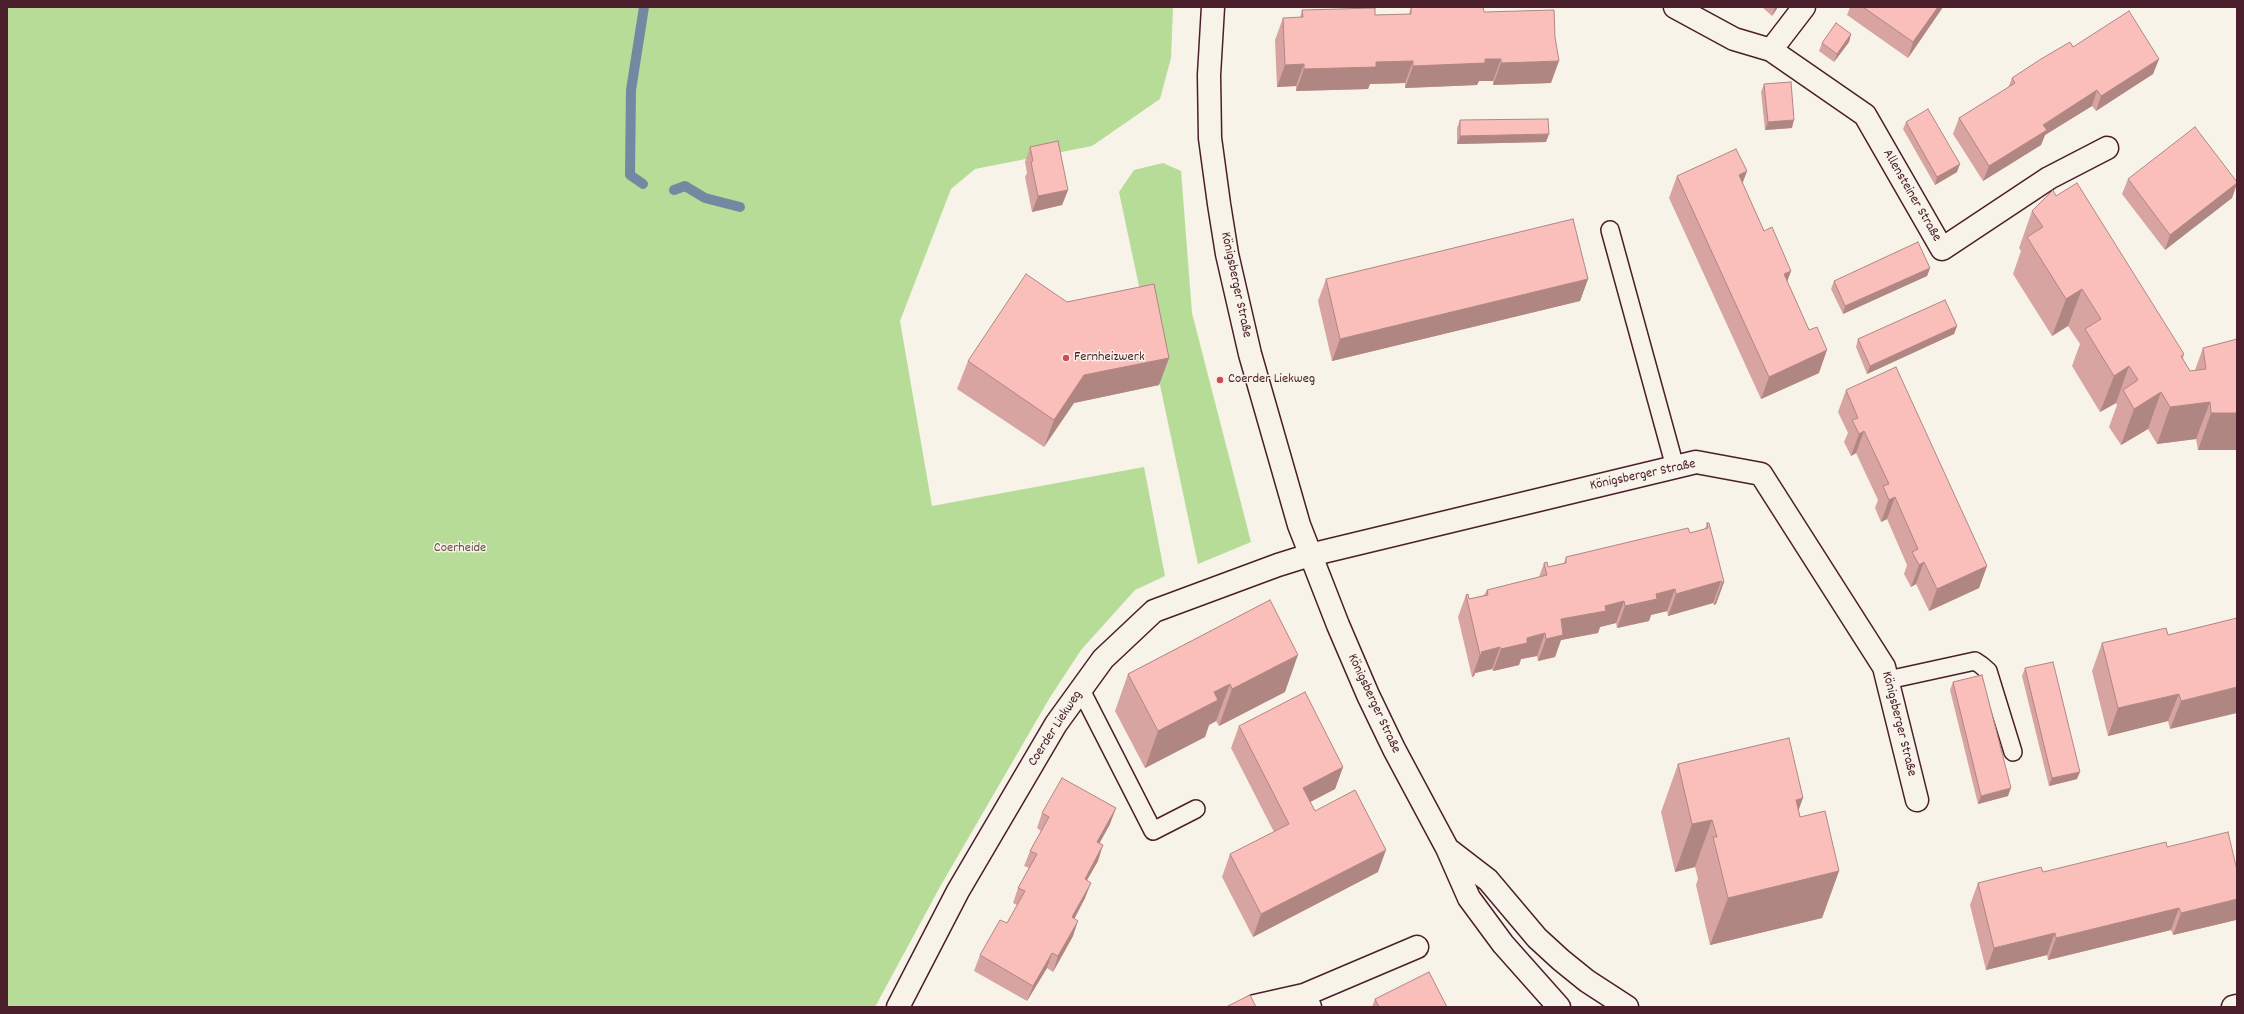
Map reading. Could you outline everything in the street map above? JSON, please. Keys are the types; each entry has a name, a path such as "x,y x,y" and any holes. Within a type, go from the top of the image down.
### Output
{"street":[{"name":"Königsberger Straße","path":"1213,7 1209,75 1210,138 1227,254 1250,354 1299,525 1368,695 1394,749 1447,848 1469,898 1503,944 1559,1007"},
{"name":"Allensteiner Straße","path":"1675,7 1734,39 1771,50 1865,115 1942,249 2049,178 2107,148"},
{"path":"1771,50 1804,7"},
{"name":"Königsberger Straße","path":"1310,555 1696,462 1761,474 1884,667 1917,800"},
{"name":"Coerder Liekweg","path":"898,1007 958,891 1056,724 1103,659 1154,611 1278,565 1310,555"},
{"name":"Königsberger Straße","path":"1447,848 1488,880 1537,938 1561,960 1587,981 1627,1007"},
{"path":"1255,1006 1307,1001 1417,947"},
{"path":"2233,1007 2237,1006"}],"lane":[{"path":"1610,230 1675,467"},
{"path":"1888,680 1974,661 1981,664 1988,671 2013,752"},
{"path":"1082,690 1154,831 1196,809"}],"green space":[{"name":"Coerheide","path":"7,7 1173,7 1171,58 1160,99 1092,146 975,169 951,189 900,321 932,506 1144,467 1165,576 1135,590 1081,650 1049,699 941,885 875,1007 7,1007"},
{"path":"1163,163 1181,171 1192,313 1251,542 1198,564 1119,192 1134,170"}],"building":[{"path":"1411,7 1483,7 1484,12 1554,10 1555,37 1559,61 1501,63 1501,59 1485,59 1485,63 1413,66 1413,61 1376,62 1376,67 1304,69 1304,64 1285,65 1283,18 1303,17 1302,10 1375,8 1375,15 1411,14"},
{"path":"1863,7 1938,7 1913,42"},
{"path":"2129,11 2159,59 2101,96 2097,90 2043,125 2047,130 1989,166 1959,118 2015,83 2012,78 2041,59 2070,42 2073,47"},
{"path":"1836,23 1851,34 1837,54 1822,43"},
{"path":"1791,82 1794,120 1768,122 1764,84"},
{"path":"1928,109 1960,164 1937,177 1906,122"},
{"path":"1548,119 1549,134 1460,136 1460,120"},
{"path":"2195,127 2237,183 2170,235 2128,179"},
{"path":"1058,141 1068,190 1038,196 1031,162 1033,161 1030,147"},
{"path":"1736,149 1747,171 1739,175 1764,231 1772,227 1791,271 1784,274 1809,330 1817,327 1827,350 1769,377 1677,176"},
{"path":"2077,183 2184,354 2181,356 2190,371 2206,369 2203,348 2237,339 2237,413 2211,413 2210,402 2170,407 2161,392 2134,409 2123,390 2138,380 2129,366 2114,376 2085,329 2101,319 2082,289 2066,299 2027,237 2043,227 2032,211 2053,190 2056,196"},
{"path":"1573,219 1588,279 1340,339 1326,279"},
{"path":"1918,242 1930,268 1845,306 1834,281"},
{"name":"Fernheizwerk","path":"1026,274 1067,302 1154,284 1169,358 1084,375 1054,420 968,361"},
{"path":"1945,300 1957,326 1870,366 1858,339"},
{"path":"1896,367 1987,566 1937,589 1924,562 1919,565 1912,552 1918,549 1895,497 1889,500 1883,486 1889,484 1864,431 1859,434 1852,420 1858,418 1846,390"},
{"path":"1707,523 1709,523 1724,582 1722,583 1721,581 1676,594 1675,589 1656,594 1657,599 1625,606 1624,601 1605,606 1606,611 1561,619 1563,635 1546,639 1545,633 1527,638 1527,643 1501,649 1500,647 1481,652 1482,654 1480,655 1466,595 1468,594 1469,599 1488,595 1487,590 1547,575 1544,563 1547,562 1548,567 1566,563 1566,557 1688,528 1690,533 1708,528"},
{"path":"1270,600 1298,655 1232,689 1230,684 1214,692 1218,700 1158,731 1128,674"},
{"path":"2237,618 2237,687 2181,701 2179,694 2118,708 2102,643 2166,628 2168,635"},
{"path":"2053,662 2080,772 2052,778 2025,668"},
{"path":"1982,675 2011,788 1981,796 1953,682"},
{"path":"1305,692 1343,767 1303,788 1315,811 1355,790 1386,850 1261,914 1230,854 1289,824 1239,726"},
{"path":"1789,738 1803,798 1796,800 1800,817 1825,811 1839,871 1728,898 1713,837 1717,837 1712,820 1692,824 1678,764"},
{"path":"1062,778 1116,808 1097,842 1103,845 1085,879 1091,883 1072,917 1078,921 1058,956 1052,953 1033,986 980,955 1000,920 1007,923 1025,891 1018,888 1037,854 1030,851 1049,817 1042,813"},
{"path":"2228,832 2237,870 2237,899 2181,913 2179,908 2056,938 2055,933 1994,948 1978,883 2041,867 2043,872 2166,842 2167,847"},
{"path":"1429,972 1447,1007 1379,1007 1375,999"},
{"path":"1250,995 1256,1007 1226,1007"}],"waterway":[{"path":"643,184 630,175 631,90 644,7"},
{"path":"674,190 685,186 705,198 740,207"}],"place":[{"name":"Fernheizwerk","path":"1066,358"},
{"name":"Coerder Liekweg","path":"1220,380"}]}
